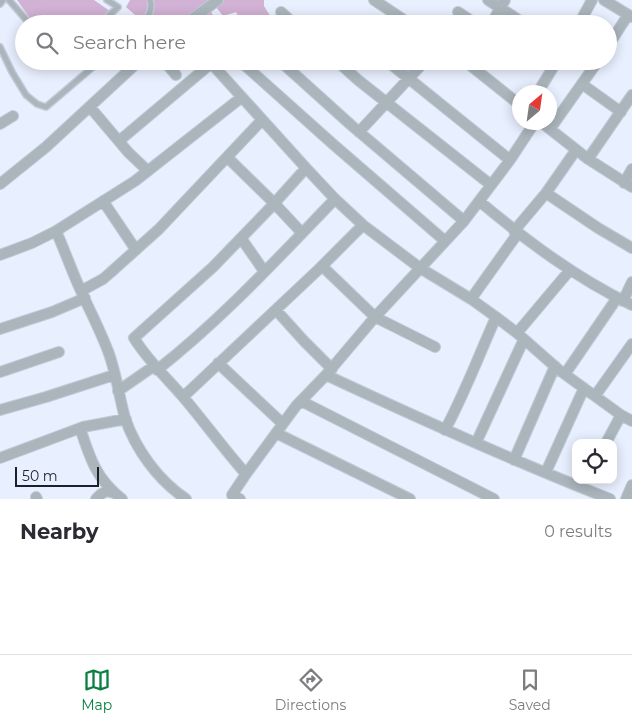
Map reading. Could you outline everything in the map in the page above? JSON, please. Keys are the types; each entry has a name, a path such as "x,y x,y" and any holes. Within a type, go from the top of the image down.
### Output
{"street":[{"path":"197,15 218,0"},
{"path":"374,0 396,15"},
{"path":"488,0 503,4 515,15"},
{"path":"584,15 592,0"},
{"path":"604,0 630,16 617,34"},
{"path":"496,15 503,4"},
{"path":"281,12 284,15"},
{"path":"458,12 462,15"},
{"path":"0,184 46,147 129,70"},
{"path":"172,70 176,75"},
{"path":"119,141 203,70"},
{"path":"220,70 306,168 363,226 420,268 471,299 496,317 521,336 554,366 620,415 632,421"},
{"path":"250,70 445,241"},
{"path":"290,70 359,132 464,221"},
{"path":"348,70 491,185"},
{"path":"398,70 510,160"},
{"path":"359,132 416,70"},
{"path":"477,70 512,99"},
{"path":"542,85 551,70"},
{"path":"557,112 592,70"},
{"path":"582,84 621,112"},
{"path":"588,159 632,95"},
{"path":"0,255 32,243 56,231 135,181 242,97"},
{"path":"90,106 119,141 148,171"},
{"path":"0,124 13,116"},
{"path":"0,329 52,312 83,295 159,229 262,120"},
{"path":"240,499 232,494 301,401 329,372 375,317 464,221 510,160 530,130"},
{"path":"550,130 588,159 628,185 632,169"},
{"path":"471,299 516,232 576,150"},
{"path":"227,157 302,233"},
{"path":"246,474 183,397 156,368 134,338 213,267 306,168"},
{"path":"546,193 632,248"},
{"path":"118,391 180,352 223,313 335,198"},
{"path":"103,201 136,250"},
{"path":"479,201 541,250 596,286 624,301"},
{"path":"183,397 363,226"},
{"path":"56,231 109,353 126,419 138,448 152,468 174,491 186,499"},
{"path":"241,238 264,271"},
{"path":"322,266 375,317 435,347"},
{"path":"476,443 521,336 570,270"},
{"path":"565,374 624,301 632,282"},
{"path":"276,310 329,372 445,430 514,460 572,480"},
{"path":"445,430 472,376 496,317"},
{"path":"595,396 632,344"},
{"path":"0,372 59,352"},
{"path":"218,363 283,424"},
{"path":"514,460 554,366"},
{"path":"0,410 114,375"},
{"path":"546,472 584,388"},
{"path":"301,401 494,499"},
{"path":"608,439 620,415"},
{"path":"0,458 80,428 126,419"},
{"path":"80,428 89,455 98,473 108,487 119,496"},
{"path":"276,433 410,499"},
{"path":"585,484 610,499"},
{"path":"626,499 632,485"},
{"path":"96,499 107,490 119,496"}],"lane":[{"path":"0,4 4,0"},
{"path":"9,0 22,15"},
{"path":"107,0 118,7 110,15"},
{"path":"149,15 152,3 150,0"},
{"path":"0,47 26,95 37,104 46,108 90,70"}],"shaded area":[{"path":"17,0 94,0 116,15 28,15"},
{"path":"130,0 264,0 264,6 270,15 238,15 236,12 222,15 216,7 211,11 213,15 135,15 126,7"}]}
